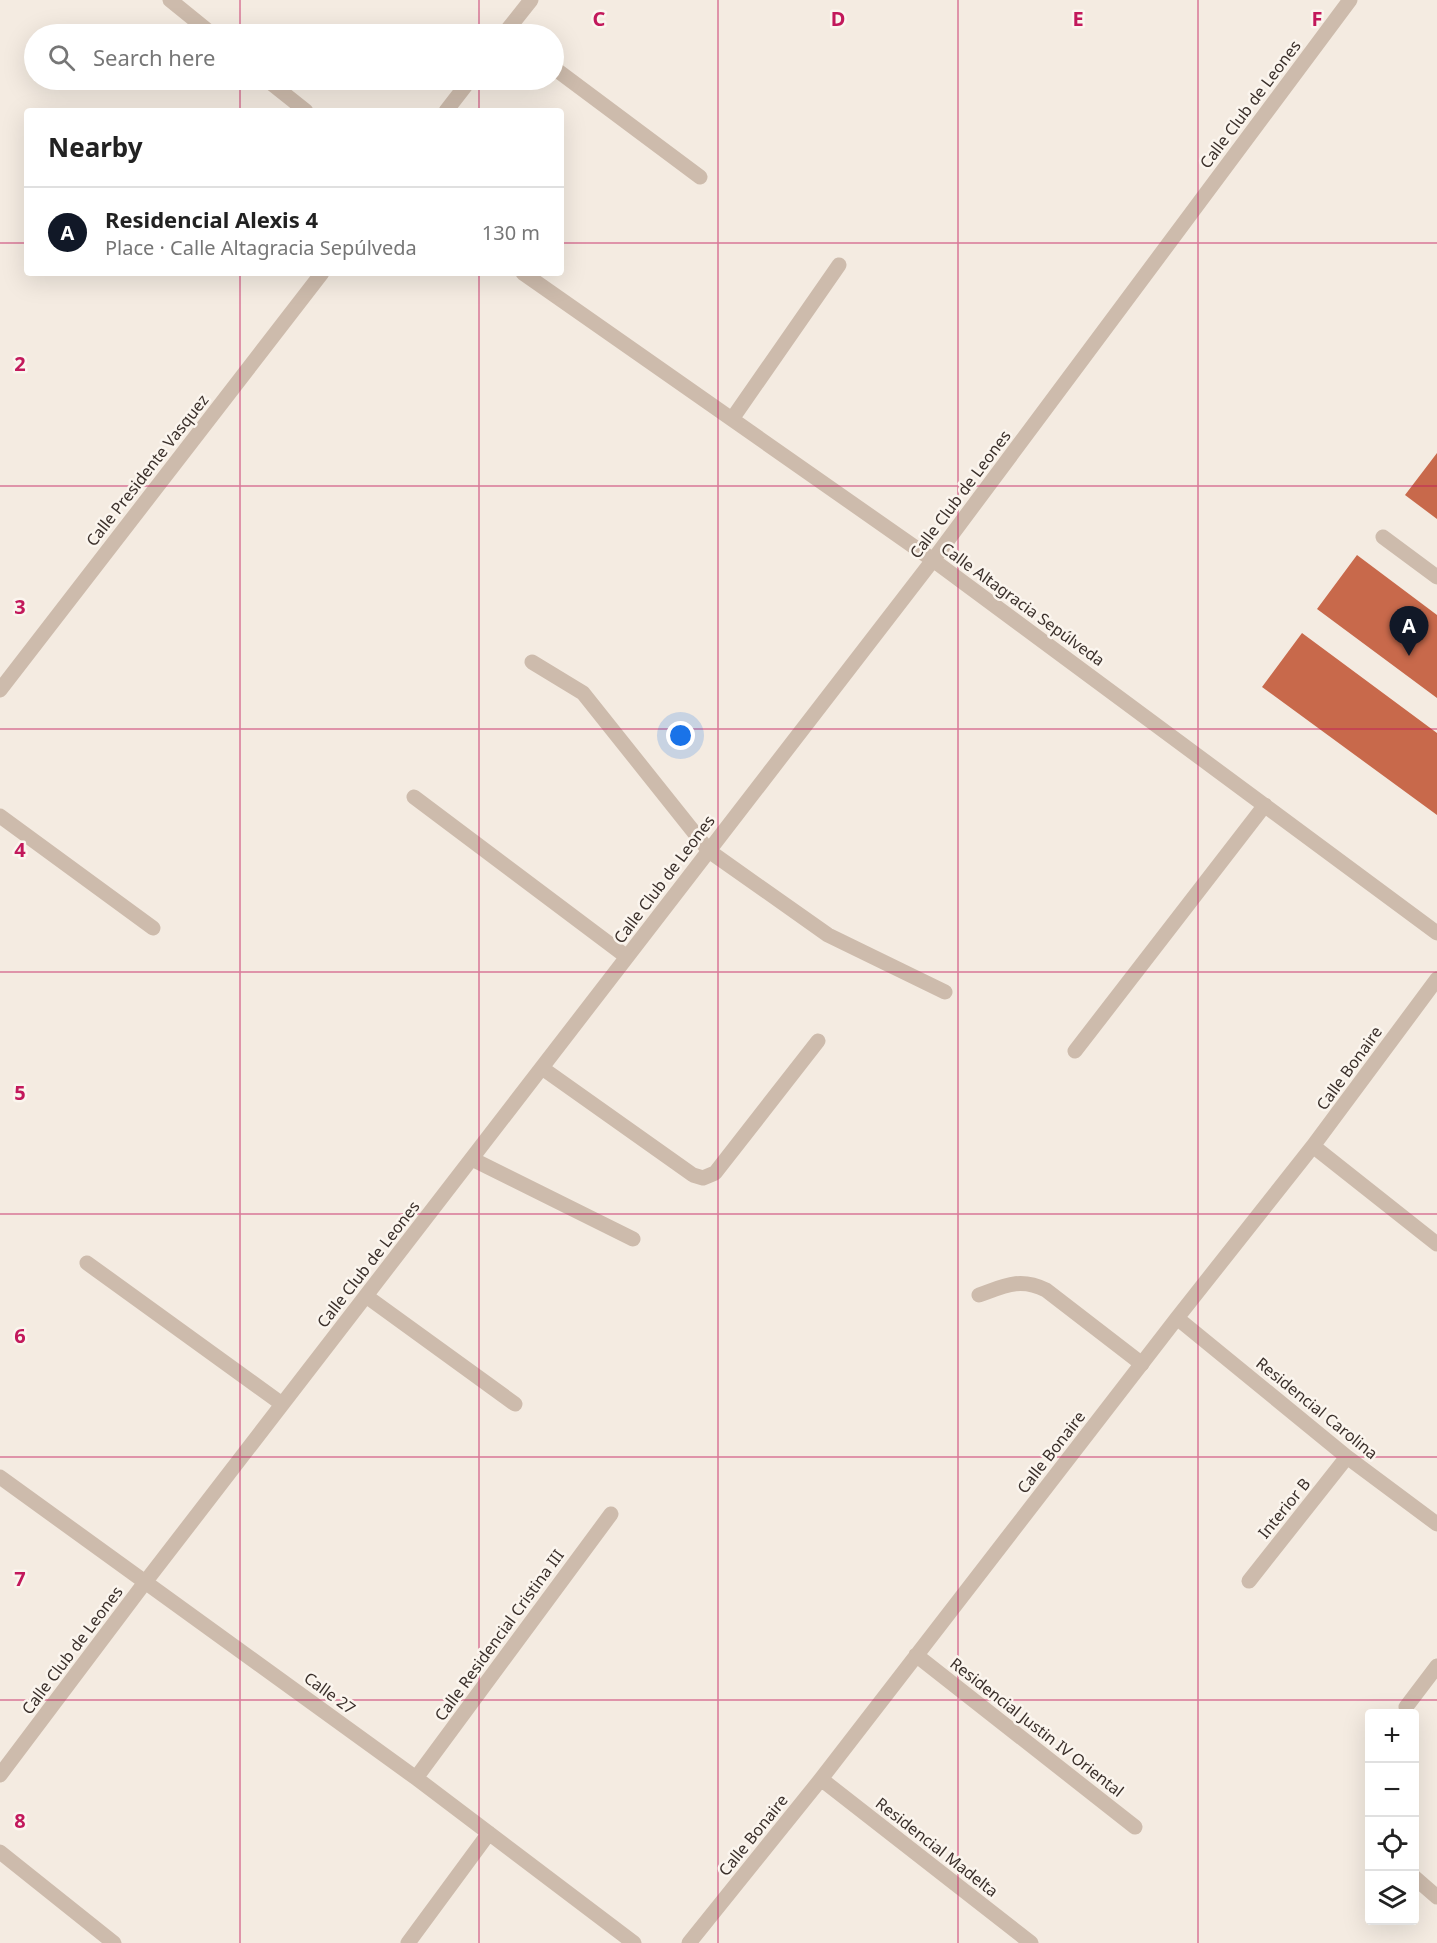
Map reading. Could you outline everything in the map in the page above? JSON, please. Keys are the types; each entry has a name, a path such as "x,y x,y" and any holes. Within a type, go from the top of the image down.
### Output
{"street":[{"path":"170,0 200,24"},
{"path":"513,24 531,0"},
{"name":"Calle Club de Leones","path":"0,1775 146,1581 933,560 1350,0"},
{"path":"564,76 699,177"},
{"path":"280,90 302,108"},
{"path":"448,108 462,90"},
{"path":"732,419 839,265"},
{"name":"Calle Presidente Vasquez","path":"0,690 320,276"},
{"name":"Calle Altagracia Sepúlveda","path":"527,276 933,560 1437,933"},
{"path":"1383,537 1437,577"},
{"path":"532,662 583,693 709,851 828,935 945,992"},
{"path":"414,796 627,957"},
{"path":"1075,1051 1265,805"},
{"path":"0,816 153,928"},
{"name":"Calle Bonaire","path":"689,1943 821,1779 1177,1318 1313,1146 1437,979"},
{"path":"542,1068 693,1175 703,1178 715,1173 818,1041"},
{"path":"1313,1146 1437,1244"},
{"path":"472,1159 633,1239"},
{"path":"87,1263 282,1404"},
{"path":"979,1295 1010,1284 1022,1282 1034,1284 1046,1290 1142,1364"},
{"path":"366,1296 515,1404"},
{"name":"Residencial Carolina","path":"1177,1318 1347,1457 1437,1524"},
{"name":"Interior B","path":"1249,1581 1347,1457"},
{"name":"Calle 27","path":"0,1477 416,1778 634,1943"},
{"name":"Calle Residencial Cristina III","path":"416,1778 611,1514"},
{"name":"Residencial Justin IV Oriental","path":"916,1656 1136,1827"},
{"path":"1406,1707 1437,1666"},
{"name":"Residencial Madelta","path":"821,1779 1031,1943"},
{"path":"408,1943 489,1833"},
{"path":"0,1852 114,1943"},
{"path":"1419,1881 1437,1897"}],"building":[{"path":"1437,453 1437,519 1405,495"},
{"path":"1357,555 1437,615 1437,698 1317,609"},
{"path":"1302,633 1437,733 1437,815 1262,687"}],"place":[{"name":"Residencial Alexis 4","path":"1409,656"}]}
